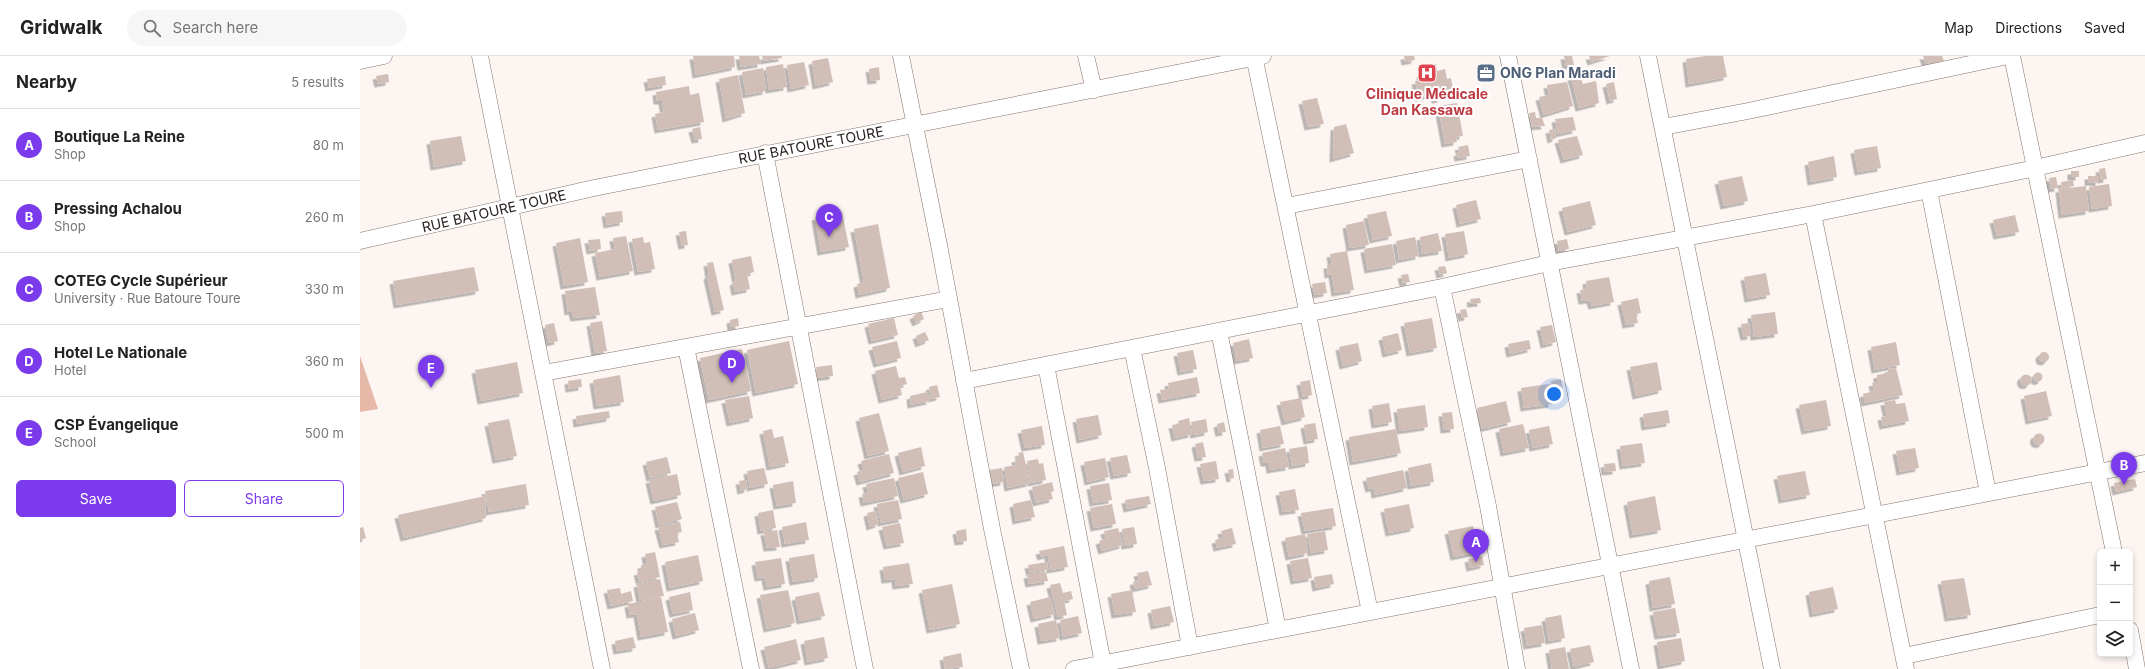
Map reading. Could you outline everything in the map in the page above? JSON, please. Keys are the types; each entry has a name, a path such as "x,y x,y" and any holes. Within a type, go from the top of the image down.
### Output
{"street":[{"path":"360,61 384,56"},
{"path":"480,56 602,669"},
{"path":"901,56 992,529 1021,669"},
{"path":"1086,56 1094,90"},
{"path":"1508,56 1609,566 1631,669"},
{"path":"1648,56 1772,669"},
{"path":"1663,127 1748,111 2008,56"},
{"path":"2012,56 2113,549"},
{"path":"1257,57 1307,314 1370,612"},
{"name":"RUE BATOURE TOURE","path":"360,241 510,207 765,153 915,126 1257,57"},
{"path":"964,381 1307,314 1369,300 1442,287 1549,263 1813,214 2035,168 2145,143"},
{"path":"765,153 800,326 865,669"},
{"path":"1286,206 1529,159"},
{"path":"1929,190 1988,493"},
{"path":"1813,214 1905,663 2097,616"},
{"path":"1442,287 1503,586 1517,669"},
{"path":"543,373 949,300"},
{"path":"1219,331 1278,630"},
{"path":"686,347 751,669"},
{"path":"1132,348 1158,468 1190,647"},
{"path":"1046,365 1104,666"},
{"path":"1074,669 1104,666 1190,647 2145,463"},
{"path":"2133,647 2137,669"}],"shaded area":[{"path":"360,356 378,409 360,412"}],"building":[{"path":"693,56 734,56 735,67 696,75"},
{"path":"739,56 759,56 761,64 741,67"},
{"path":"762,56 782,56 782,58 763,61"},
{"path":"1404,56 1414,56 1415,60 1405,62"},
{"path":"1564,56 1572,56 1574,65 1566,66"},
{"path":"1589,56 1610,56 1591,62"},
{"path":"1705,56 1723,56 1727,77 1689,84 1686,59"},
{"path":"1923,56 1942,56 1944,61 1926,64"},
{"path":"828,58 833,82 816,86 812,61"},
{"path":"804,62 809,85 791,89 787,65"},
{"path":"783,64 787,87 769,90 766,67"},
{"path":"1436,64 1437,71 1445,69 1447,79 1451,78 1453,88 1443,91 1444,95 1440,96 1441,99 1435,100 1434,94 1419,98 1415,81 1421,80 1420,74 1427,72 1426,66"},
{"path":"879,67 880,80 871,81 869,69"},
{"path":"763,68 766,91 746,95 742,72"},
{"path":"388,74 389,82 378,84 376,76"},
{"path":"738,75 745,113 726,119 719,79"},
{"path":"665,76 666,85 649,88 647,79"},
{"path":"1580,76 1583,84 1596,81 1599,103 1579,108 1571,77"},
{"path":"1567,82 1573,106 1544,115 1539,97 1549,95 1547,85"},
{"path":"1614,82 1617,99 1610,101 1606,84"},
{"path":"689,86 690,95 699,93 704,122 658,130 655,114 664,112 662,101 657,101 656,92"},
{"path":"1317,98 1324,124 1308,127 1302,101"},
{"path":"1457,103 1463,136 1456,137 1457,142 1445,144 1438,106"},
{"path":"1535,112 1536,118 1542,118 1545,126 1532,127 1529,113"},
{"path":"1573,117 1576,130 1558,134 1555,119"},
{"path":"1346,124 1354,153 1333,159 1334,127"},
{"path":"700,127 702,139 695,140 692,129"},
{"path":"1555,129 1556,138 1551,140 1549,130"},
{"path":"461,136 466,161 434,167 430,141"},
{"path":"1577,136 1583,155 1564,160 1558,140"},
{"path":"1468,145 1470,156 1458,158 1457,153 1460,152 1458,147"},
{"path":"1877,146 1881,168 1858,172 1854,150"},
{"path":"1834,156 1837,177 1811,182 1808,162"},
{"path":"2105,168 2107,179 2101,180 2099,169"},
{"path":"2071,171 2079,171 2079,177 2071,177"},
{"path":"1742,176 1748,201 1724,206 1718,181"},
{"path":"2088,176 2099,176 2099,183 2088,182"},
{"path":"2056,177 2058,188 2051,189 2049,178"},
{"path":"2073,180 2074,186 2062,188 2061,182"},
{"path":"2109,184 2112,206 2092,209 2089,187"},
{"path":"2086,186 2089,211 2062,215 2059,189"},
{"path":"1476,200 1481,219 1460,224 1456,205"},
{"path":"1590,201 1596,225 1568,232 1562,208"},
{"path":"622,211 623,222 607,225 605,213"},
{"path":"1386,211 1392,236 1373,240 1367,215"},
{"path":"842,212 849,247 821,252 815,217"},
{"path":"2015,215 2019,232 1997,236 1993,220"},
{"path":"1364,221 1369,245 1350,248 1346,225"},
{"path":"878,224 890,288 859,295 857,284 864,282 854,229"},
{"path":"686,231 688,245 682,246 679,232"},
{"path":"1464,231 1468,254 1449,258 1445,234"},
{"path":"1438,233 1442,251 1422,254 1420,237"},
{"path":"626,236 633,271 600,277 595,253 615,249 613,238"},
{"path":"643,237 644,243 650,242 655,269 638,272 632,239"},
{"path":"1415,237 1419,256 1399,260 1396,241"},
{"path":"580,238 588,282 564,286 556,243"},
{"path":"600,239 601,249 590,251 588,240"},
{"path":"1567,239 1569,249 1559,251 1557,241"},
{"path":"1392,244 1396,265 1368,270 1364,249"},
{"path":"1347,251 1354,290 1335,293 1332,274 1328,275 1327,265 1332,265 1330,254"},
{"path":"751,256 754,272 747,274 750,289 735,292 733,282 736,281 732,260"},
{"path":"713,262 724,310 715,312 707,276 709,275 707,263"},
{"path":"1445,266 1447,273 1440,275 1438,267"},
{"path":"474,267 479,291 397,305 393,281"},
{"path":"1766,273 1770,295 1748,299 1744,277"},
{"path":"1408,274 1410,282 1403,283 1401,275"},
{"path":"1609,277 1614,302 1592,306 1590,300 1582,301 1580,290 1587,289 1586,281"},
{"path":"1325,282 1327,293 1315,295 1312,284"},
{"path":"595,287 600,315 574,318 572,311 568,312 565,291"},
{"path":"1480,298 1481,303 1471,304 1470,299"},
{"path":"1638,298 1641,313 1636,314 1638,323 1626,325 1621,302"},
{"path":"1466,309 1468,317 1462,318 1460,310"},
{"path":"921,312 924,319 916,323 913,316"},
{"path":"1775,312 1778,334 1754,337 1751,315"},
{"path":"738,318 739,326 731,327 730,320"},
{"path":"894,318 898,335 872,341 868,324"},
{"path":"1432,318 1437,348 1410,353 1404,323"},
{"path":"602,321 607,351 595,353 590,323"},
{"path":"554,323 558,341 549,343 545,325"},
{"path":"1749,323 1751,336 1744,337 1741,324"},
{"path":"1552,325 1556,342 1544,345 1540,327"},
{"path":"925,332 929,340 919,344 916,336"},
{"path":"1398,333 1402,350 1386,354 1382,337"},
{"path":"1249,339 1253,358 1237,361 1233,343"},
{"path":"1529,340 1531,349 1510,354 1508,344"},
{"path":"789,341 798,384 756,393 747,350"},
{"path":"897,341 901,358 877,364 872,347"},
{"path":"1896,342 1900,365 1875,370 1871,347"},
{"path":"1358,343 1362,361 1343,366 1339,347"},
{"path":"742,349 751,391 709,400 700,358"},
{"path":"1193,350 1197,369 1181,372 1177,353"},
{"path":"2044,352 2049,357 2044,362 2039,357"},
{"path":"517,362 523,393 481,401 475,370"},
{"path":"1657,362 1662,390 1636,396 1630,367"},
{"path":"832,365 833,376 817,378 816,367"},
{"path":"896,366 899,378 905,377 907,384 900,386 902,395 882,400 875,371"},
{"path":"1896,368 1903,395 1865,403 1863,394 1874,391 1872,383 1877,382 1877,375 1888,373 1888,369"},
{"path":"2038,372 2043,377 2038,382 2033,377"},
{"path":"2026,374 2030,376 2032,380 2030,384 2026,386 2022,384 2020,380 2022,376"},
{"path":"620,375 624,402 597,406 593,380"},
{"path":"1197,377 1200,393 1162,400 1160,390 1169,389 1168,383"},
{"path":"581,379 582,387 569,389 568,381"},
{"path":"1561,379 1564,395 1553,396 1551,381"},
{"path":"1310,380 1312,395 1303,397 1300,382"},
{"path":"1549,384 1552,404 1524,408 1521,388"},
{"path":"937,385 940,397 931,399 929,387"},
{"path":"2046,391 2052,416 2029,421 2024,396"},
{"path":"927,392 930,401 911,405 910,396"},
{"path":"749,396 753,418 730,423 725,400"},
{"path":"1301,398 1305,417 1285,422 1280,402"},
{"path":"1826,400 1831,426 1805,431 1799,405"},
{"path":"1895,400 1896,404 1905,403 1909,421 1883,426 1881,417 1887,416 1884,402"},
{"path":"1506,401 1511,422 1482,429 1477,408"},
{"path":"1389,403 1392,422 1375,425 1372,406"},
{"path":"1425,405 1428,427 1400,431 1397,409"},
{"path":"1668,410 1670,423 1645,427 1643,414"},
{"path":"609,411 610,418 577,424 576,416"},
{"path":"1452,412 1454,429 1444,430 1442,413"},
{"path":"879,413 889,451 868,456 859,418"},
{"path":"1098,415 1102,435 1080,440 1076,419"},
{"path":"1189,418 1192,434 1175,438 1172,425 1179,424 1178,421"},
{"path":"509,419 517,456 496,460 488,423"},
{"path":"1206,419 1208,432 1194,435 1191,422"},
{"path":"1224,422 1226,432 1219,433 1217,424"},
{"path":"1315,423 1318,439 1307,441 1304,425"},
{"path":"1523,424 1529,448 1504,453 1499,429"},
{"path":"1042,426 1045,445 1025,448 1021,430"},
{"path":"1280,426 1284,444 1263,448 1260,430"},
{"path":"1549,426 1553,444 1533,448 1529,430"},
{"path":"772,429 774,438 783,436 789,463 770,467 763,431"},
{"path":"1396,429 1401,453 1353,462 1349,437"},
{"path":"2039,433 2043,435 2045,439 2043,443 2039,445 2035,443 2033,439 2035,435"},
{"path":"1203,442 1206,457 1198,458 1195,444"},
{"path":"1642,443 1645,463 1623,466 1620,446"},
{"path":"1307,446 1309,463 1292,466 1289,449"},
{"path":"921,447 925,466 903,472 898,453"},
{"path":"1285,448 1289,467 1270,470 1269,463 1264,463 1262,453"},
{"path":"1915,448 1919,468 1900,472 1896,451"},
{"path":"1023,452 1030,483 1008,488 1004,467 1016,465 1015,459 1020,458 1018,453"},
{"path":"889,454 894,473 860,482 857,472 864,470 861,461"},
{"path":"1127,455 1131,473 1114,476 1110,458"},
{"path":"667,457 671,473 650,478 646,462"},
{"path":"1105,458 1109,477 1088,482 1084,462"},
{"path":"1038,459 1039,464 1043,463 1046,480 1031,483 1027,461"},
{"path":"1216,461 1219,479 1204,481 1200,464"},
{"path":"1431,463 1434,482 1411,486 1408,468"},
{"path":"1615,463 1616,471 1605,472 1604,464"},
{"path":"764,468 768,484 750,488 747,471"},
{"path":"1002,468 1004,482 992,484 989,470"},
{"path":"1233,469 1234,478 1230,479 1228,470"},
{"path":"1403,470 1407,488 1375,495 1374,488 1369,489 1366,478"},
{"path":"1805,471 1810,495 1782,500 1777,476"},
{"path":"923,472 928,494 904,500 898,478"},
{"path":"677,474 681,495 654,501 649,480"},
{"path":"894,478 898,496 864,503 862,494 868,493 866,484"},
{"path":"2135,479 2137,487 2116,492 2114,483"},
{"path":"746,480 748,489 741,491 739,481"},
{"path":"793,481 796,503 777,506 773,485"},
{"path":"1052,482 1054,491 1051,492 1053,499 1036,503 1032,487"},
{"path":"1109,483 1112,500 1093,503 1090,486"},
{"path":"526,484 529,505 489,512 485,491"},
{"path":"1295,489 1299,510 1283,512 1279,492"},
{"path":"485,496 486,518 404,538 398,515"},
{"path":"1149,496 1151,504 1127,509 1125,500"},
{"path":"1655,496 1661,530 1633,535 1627,502"},
{"path":"898,500 902,519 881,523 877,504"},
{"path":"1031,500 1035,517 1016,521 1013,504"},
{"path":"677,502 682,519 659,525 655,507"},
{"path":"1112,504 1116,524 1094,528 1090,508"},
{"path":"1409,504 1414,528 1389,533 1384,509"},
{"path":"1333,508 1336,526 1305,531 1301,513"},
{"path":"773,510 776,528 761,531 758,513"},
{"path":"876,511 879,524 870,527 867,513"},
{"path":"680,522 682,532 677,533 679,542 663,545 658,527"},
{"path":"806,522 809,540 785,544 782,527"},
{"path":"900,523 904,543 887,546 882,527"},
{"path":"1473,526 1479,552 1454,557 1448,531"},
{"path":"363,527 366,538 360,540 360,528"},
{"path":"1134,527 1137,544 1125,546 1122,529"},
{"path":"1118,528 1123,545 1102,551 1099,541 1106,539 1104,531"},
{"path":"1232,528 1236,544 1217,548 1215,540 1223,538 1221,531"},
{"path":"966,529 967,541 958,542 956,531"},
{"path":"777,530 780,547 767,548 764,532"},
{"path":"1325,531 1328,550 1311,553 1307,534"},
{"path":"1305,534 1308,553 1289,557 1285,538"},
{"path":"1064,546 1068,567 1050,570 1048,555 1041,557 1039,551"},
{"path":"655,552 660,577 640,582 637,572 642,571 641,565 647,564 645,554"},
{"path":"814,554 818,578 793,582 789,558"},
{"path":"698,555 703,581 670,588 665,562"},
{"path":"1482,556 1484,565 1470,568 1468,559"},
{"path":"781,558 785,584 767,587 765,577 758,578 755,562"},
{"path":"1308,558 1312,578 1294,581 1290,561"},
{"path":"1047,562 1048,570 1030,573 1028,565"},
{"path":"909,563 913,584 896,586 895,579 885,580 883,567"},
{"path":"1148,571 1152,585 1135,589 1133,582 1139,580 1137,573"},
{"path":"1046,572 1048,581 1029,584 1027,575"},
{"path":"1332,574 1334,584 1316,588 1314,577"},
{"path":"1670,577 1675,604 1653,608 1649,581"},
{"path":"1964,578 1971,615 1948,618 1941,581"},
{"path":"660,579 664,596 640,600 637,584"},
{"path":"1060,583 1063,593 1071,591 1073,599 1064,601 1067,615 1058,617 1050,585"},
{"path":"952,584 960,624 930,630 922,590"},
{"path":"1833,587 1838,609 1813,614 1809,592"},
{"path":"620,588 621,594 631,591 633,601 611,606 607,590"},
{"path":"788,590 795,623 767,629 760,595"},
{"path":"1132,590 1136,612 1115,615 1111,594"},
{"path":"690,592 693,610 673,614 669,597"},
{"path":"819,592 825,616 800,621 795,597"},
{"path":"661,597 668,632 641,637 637,614 630,615 628,604"},
{"path":"1050,597 1055,614 1034,619 1030,602"},
{"path":"1170,606 1174,622 1154,626 1151,610"},
{"path":"1675,608 1680,633 1658,636 1653,612"},
{"path":"695,613 699,630 676,636 672,619"},
{"path":"1561,615 1565,638 1549,641 1545,618"},
{"path":"1078,616 1082,633 1063,637 1060,620"},
{"path":"1056,620 1060,638 1041,641 1038,624"},
{"path":"1542,625 1545,643 1527,646 1524,628"},
{"path":"633,637 636,648 617,651 615,641"},
{"path":"824,637 828,658 808,662 804,641"},
{"path":"1681,638 1685,661 1661,666 1657,642"},
{"path":"796,639 801,660 769,668 764,647"},
{"path":"1590,645 1594,662 1574,667 1570,649"},
{"path":"1565,647 1569,669 1552,669 1549,650"},
{"path":"961,653 963,667 945,669 943,657"}],"place":[{"name":"Clinique Médicale Dan Kassawa","path":"1427,73"},
{"name":"ONG Plan Maradi","path":"1486,73"},
{"name":"COTEG Cycle Supérieur","path":"829,237"},
{"name":"Hotel Le Nationale","path":"732,383"},
{"name":"CSP Évangelique","path":"431,388"},
{"name":"Pressing Achalou","path":"2124,485"},
{"name":"Boutique La Reine","path":"1476,562"}]}
